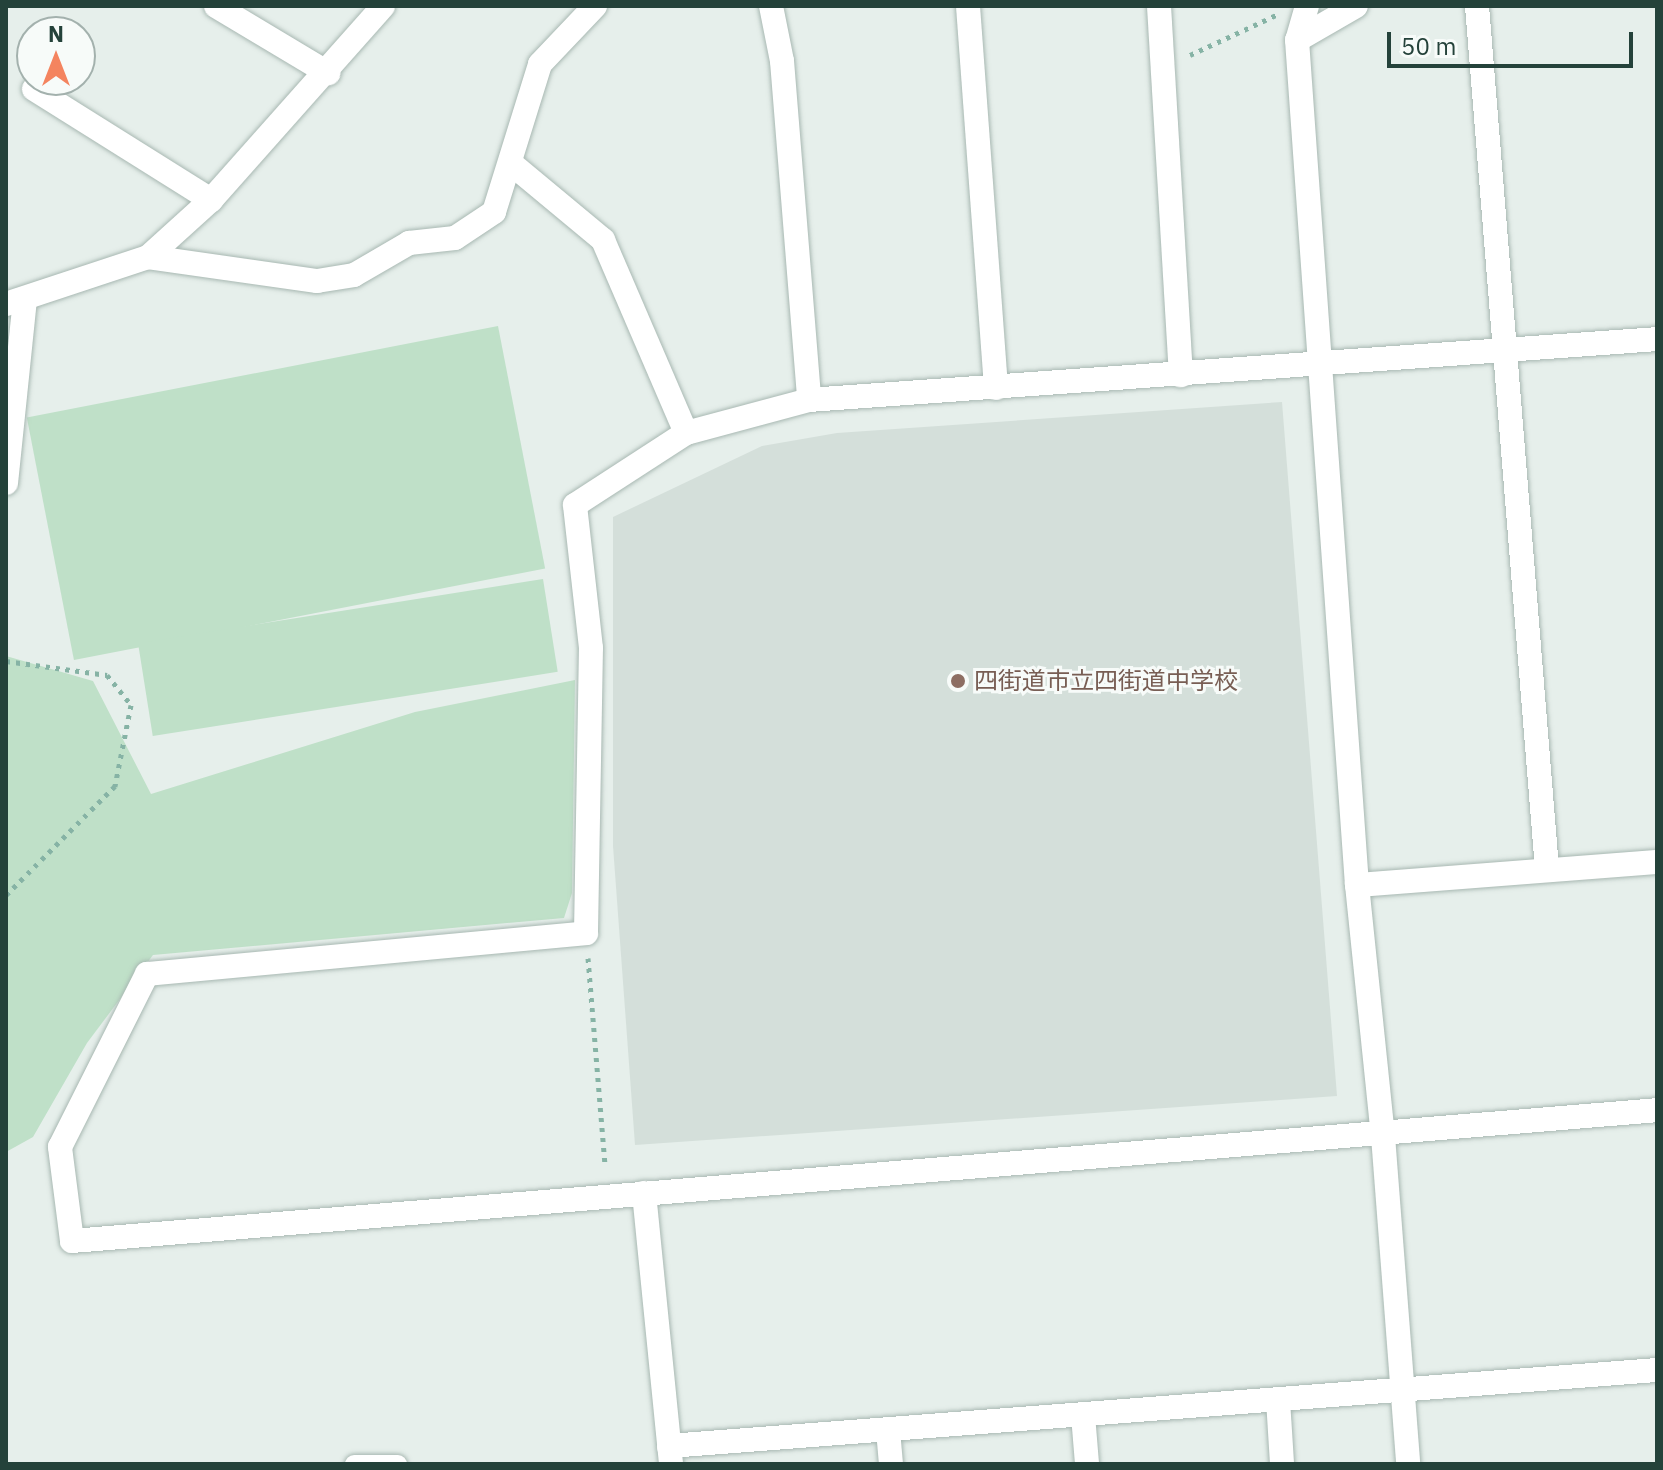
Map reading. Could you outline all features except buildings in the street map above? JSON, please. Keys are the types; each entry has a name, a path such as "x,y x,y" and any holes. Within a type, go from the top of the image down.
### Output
{"street":[{"path":"216,6 328,73"},
{"path":"6,483 16,301 148,257 211,200 328,73 383,6"},
{"path":"148,257 317,281 354,275 409,243 455,238 494,212 514,166 540,64 595,6"},
{"path":"771,6 809,400"},
{"path":"968,6 996,388"},
{"path":"1159,6 1181,375"},
{"path":"1307,6 1297,40 1357,885 1383,1136 1399,1391 1408,1464"},
{"path":"1297,40 1356,6"},
{"path":"1477,6 1547,868"},
{"path":"45,96 211,200"},
{"path":"514,166 603,240 686,433"},
{"path":"1657,339 1322,367 809,400 686,433 575,505 591,648 586,933 147,974 60,1147 72,1241 1383,1136 1657,1110"},
{"path":"1357,885 1547,868 1657,862"},
{"path":"644,1193 670,1455 888,1430 1657,1370"},
{"path":"1278,1400 1282,1464"},
{"path":"1083,1415 1087,1464"},
{"path":"888,1430 891,1464"}],"lane":[{"path":"354,1464 398,1464"}],"path":[{"path":"1164,67 1283,12"},
{"path":"6,661 107,675 131,705 115,786 6,895"},
{"path":"586,933 605,1165"}],"shaded area":[{"name":"四街道市立四街道中学校","path":"1282,402 1337,1096 635,1145 613,846 613,517 762,446 837,433"}],"green space":[{"path":"498,326 545,568 74,660 27,418"},
{"path":"543,579 558,672 153,736 138,643"},
{"path":"6,656 93,681 151,794 415,712 575,680 572,893 564,918 153,955 87,1043 33,1137 6,1152"}],"place":[{"name":"四街道市立四街道中学校","path":"958,681"}]}
